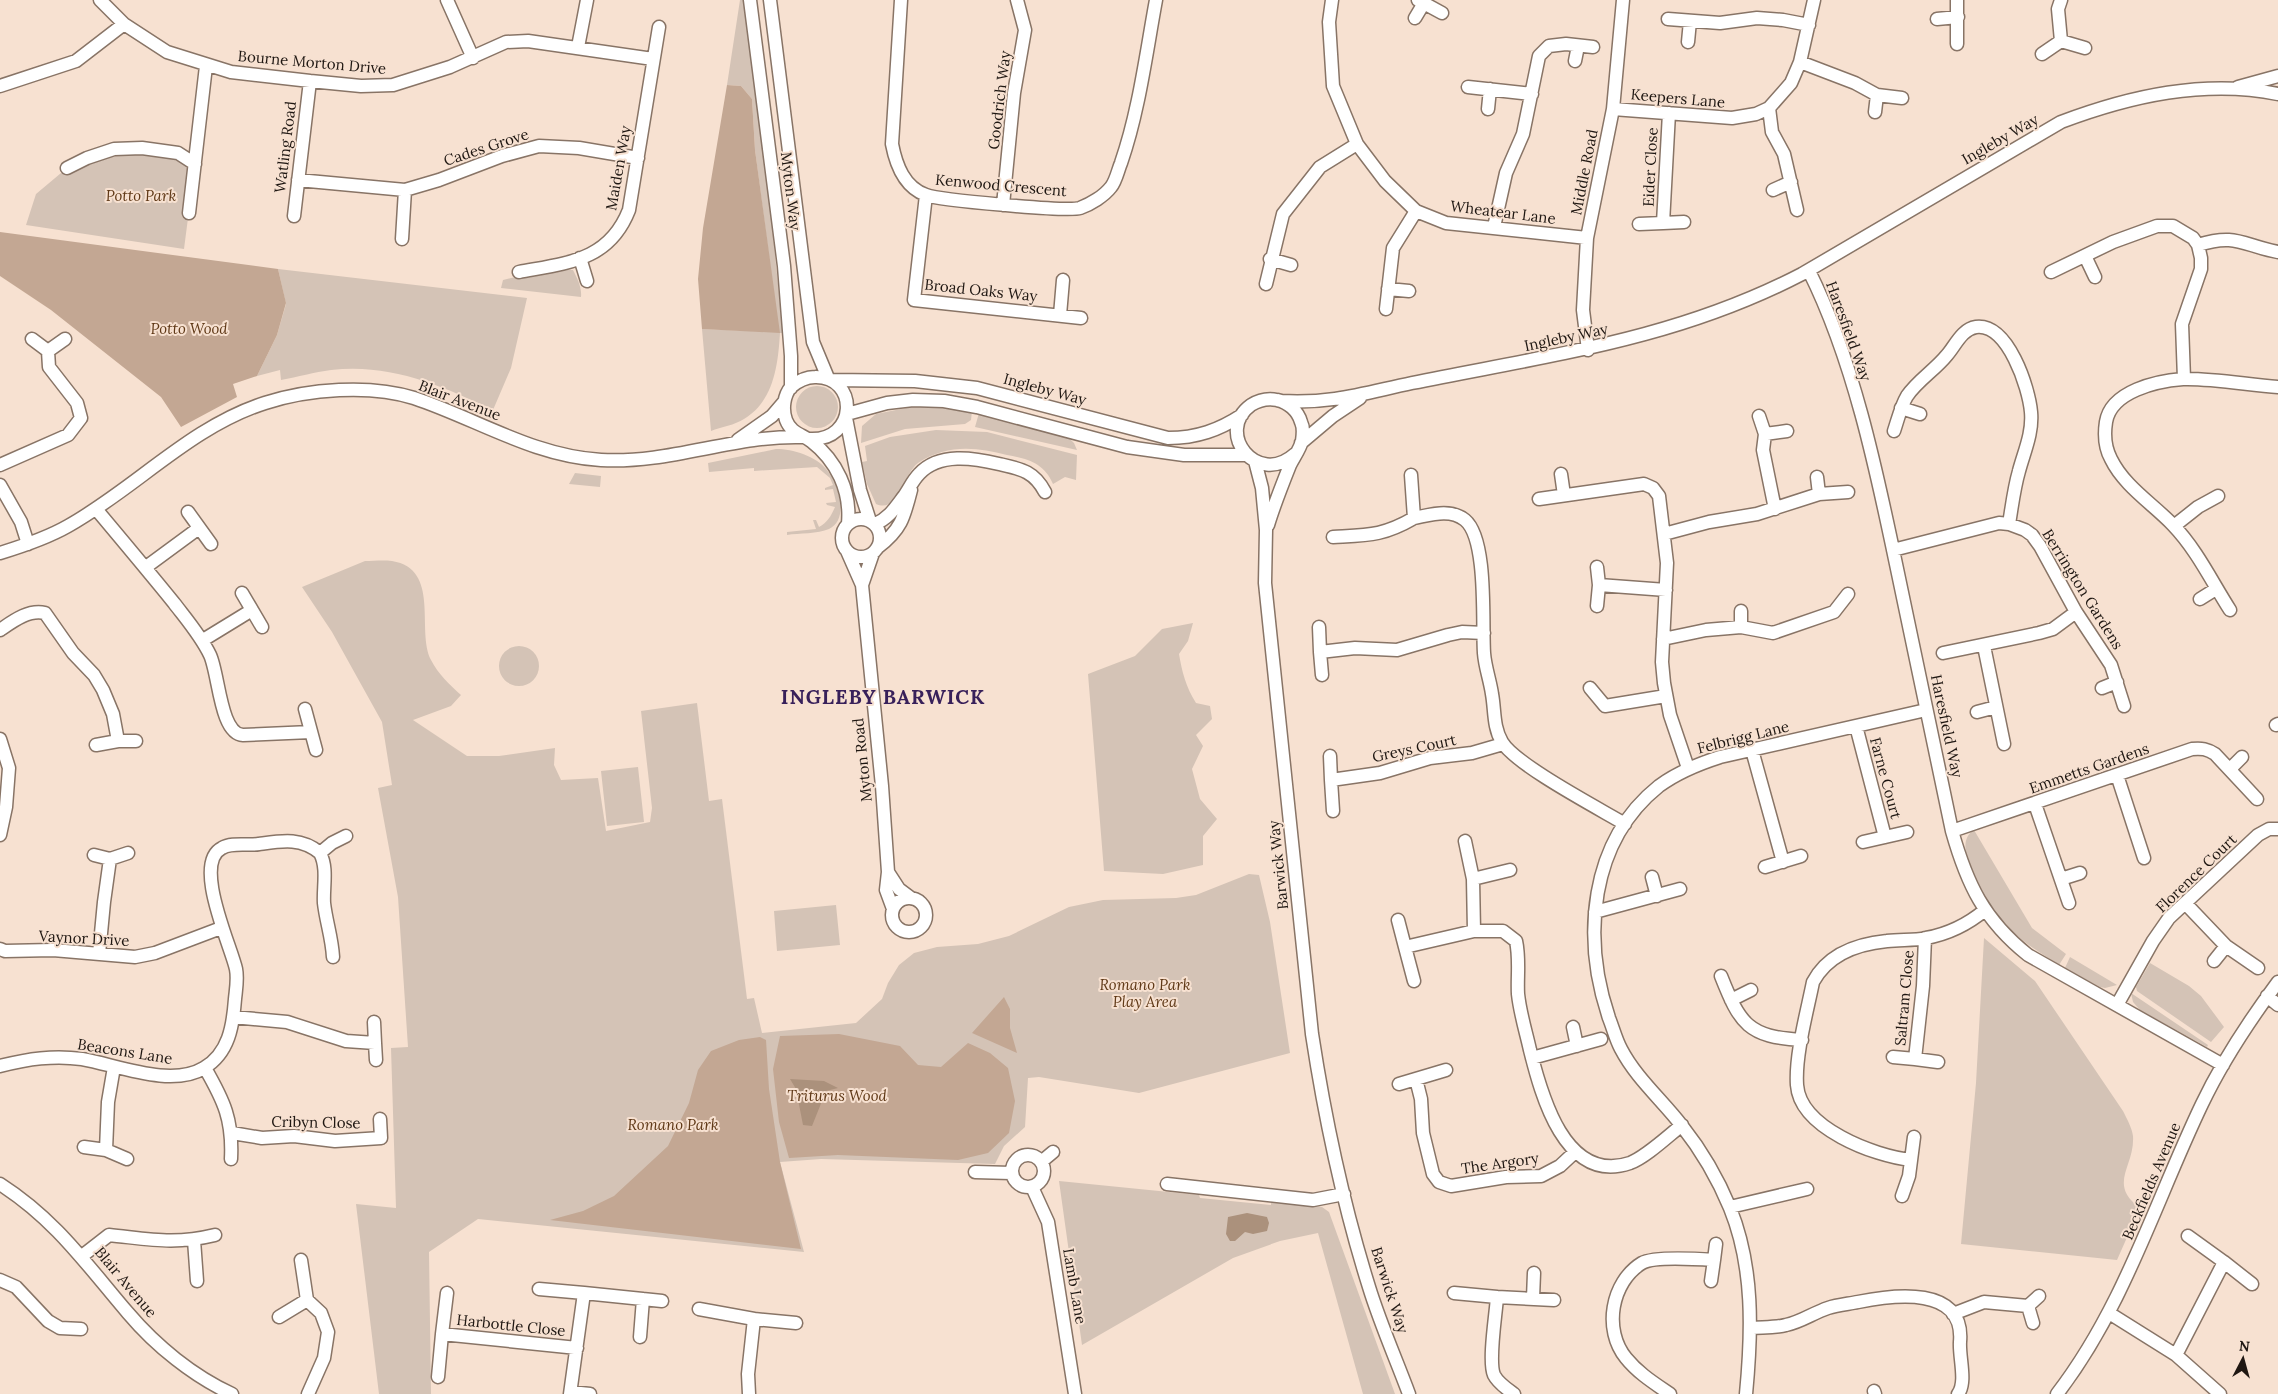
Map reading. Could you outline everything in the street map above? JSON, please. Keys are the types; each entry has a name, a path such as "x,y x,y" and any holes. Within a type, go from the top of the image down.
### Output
{"street":[{"name":"Bourne Morton Drive","path":"100,0 124,24 167,52 206,66 231,72 310,81 361,86 393,85 473,58 506,42 528,41 653,59"},
{"path":"447,0 473,58"},
{"path":"578,47 587,0"},
{"name":"Myton Way","path":"750,0 784,266 792,356 791,388"},
{"name":"Myton Way","path":"770,0 813,342 830,379"},
{"name":"Kenwood Crescent","path":"901,0 892,144 895,161 903,176 914,188 926,195 1003,204 1079,208 1101,197 1112,186 1129,137 1156,0"},
{"name":"Goodrich Way","path":"1003,204 1014,93 1025,30 1017,0"},
{"name":"Wheatear Lane","path":"1332,0 1329,22 1333,86 1357,144 1385,181 1416,211 1446,223 1587,238"},
{"name":"Middle Road","path":"1588,350 1583,310 1587,238 1613,109 1623,0"},
{"path":"1797,210 1784,154 1772,132 1769,108 1791,83 1800,62 1814,0"},
{"path":"1957,0 1957,44"},
{"path":"2061,0 2058,9 2061,41"},
{"path":"1415,18 1421,1 1442,13"},
{"path":"1937,20 1958,17"},
{"path":"1668,19 1720,23 1757,18 1809,25"},
{"path":"1688,42 1690,21"},
{"path":"0,86 76,61 124,24"},
{"name":"Maiden Way","path":"519,272 580,258 602,248 622,228 629,210 659,26"},
{"path":"2061,41 2084,48"},
{"path":"2042,54 2061,41"},
{"path":"1494,227 1506,173 1523,134 1539,56 1549,46 1593,47"},
{"path":"1575,62 1578,46"},
{"path":"1800,62 1855,83 1877,95 1902,98"},
{"path":"189,213 206,66"},
{"name":"Ingleby Way","path":"2236,88 2278,76"},
{"name":"Watling Road","path":"294,216 310,81"},
{"path":"1468,87 1532,94"},
{"name":"Ingleby Way","path":"1281,401 1330,401 1412,383 1588,350 1685,324 1768,292 2061,122 2096,109 2145,96 2194,89 2236,88 2278,94"},
{"path":"1488,109 1490,89"},
{"path":"1875,112 1877,95"},
{"name":"Keepers Lane","path":"1613,109 1732,118 1756,114 1769,108"},
{"name":"Eider Close","path":"1664,222 1669,113"},
{"path":"1266,284 1270,259 1283,214 1320,167 1357,144"},
{"name":"Cades Grove","path":"298,180 405,190 439,180 502,156 539,146 579,148 638,158"},
{"path":"67,168 114,149 142,148 178,153 194,164"},
{"path":"1773,190 1792,182"},
{"path":"402,239 405,190"},
{"name":"Broad Oaks Way","path":"926,195 914,300 1081,318"},
{"path":"1386,309 1393,248 1416,211"},
{"name":"Eider Close","path":"1639,224 1684,222"},
{"path":"2051,272 2113,242 2157,226 2173,226 2193,238 2198,245 2201,270 2186,312 2181,335 2184,379"},
{"path":"2198,245 2221,239 2233,239 2278,252"},
{"path":"2085,256 2095,277"},
{"path":"580,258 587,281"},
{"path":"1270,259 1291,265"},
{"name":"Haresfield Way","path":"1805,272 1818,289 1863,422 1893,550 1952,831 1968,881 1985,910 2005,934 2028,954 2223,1065"},
{"path":"1060,315 1063,280"},
{"path":"1388,289 1409,291"},
{"path":"1893,550 1999,523 2009,524 2017,479 2029,438 2031,412 2022,373 2007,347 1996,333 1988,328 1976,326 1964,334 1940,363 1913,387 1901,408 1894,431"},
{"path":"0,465 68,435 81,418 77,403 49,367 48,351 32,339"},
{"path":"48,351 65,339"},
{"path":"848,524 847,497 832,461 790,426 786,419 784,402 791,388 800,380 810,377 830,379 844,393 847,401 847,416 860,490 872,523 880,536 875,551"},
{"name":"Ingleby Way","path":"830,379 915,381 977,388 1168,438 1184,438 1207,434 1225,426 1242,414"},
{"path":"2230,610 2202,563 2174,526 2117,469 2111,460 2105,443 2109,411 2114,404 2130,393 2157,384 2184,379 2278,387"},
{"name":"Blair Avenue","path":"0,553 28,544 67,527 96,509 190,440 235,413 273,400 329,390 369,391 411,397 540,449 570,457 601,460 640,460 736,442 782,436 806,438"},
{"name":"Ingleby Way","path":"1298,448 1333,416 1366,394"},
{"path":"806,438 828,438 842,426 847,416 887,403 914,400 944,401 986,409 1088,434 1128,447 1184,455 1251,458 1276,464 1283,462 1298,448 1303,433 1302,422 1290,406 1272,399 1255,403 1242,414 1237,432 1238,440 1251,458"},
{"name":"Blair Avenue","path":"736,442 772,416 784,402"},
{"path":"1901,408 1920,414"},
{"path":"1759,416 1764,434 1762,450 1775,509"},
{"path":"1764,434 1787,431"},
{"name":"Barwick Way","path":"1266,530 1280,488 1298,448"},
{"path":"913,483 901,524 891,538 875,551 860,557 847,551 842,539 844,529 848,524 861,519 872,523 885,520 893,512 913,483 920,473 936,462 962,458 976,459 1019,468 1032,474 1045,492"},
{"name":"Barwick Way","path":"1251,458 1262,488 1266,530 1265,583 1277,713 1292,833 1312,1034 1330,1140 1369,1288 1410,1394"},
{"path":"1561,474 1564,495"},
{"path":"1411,475 1414,518"},
{"path":"1817,477 1819,494"},
{"path":"1539,499 1644,484 1653,488 1659,496 1667,564 1662,662 1670,715 1688,768"},
{"path":"0,485 21,522 28,544"},
{"path":"1664,534 1775,509 1819,494 1848,492"},
{"path":"2174,526 2195,502 2218,496"},
{"path":"96,509 146,567 203,640 217,675 226,722 231,730 243,735 311,732"},
{"path":"188,512 211,544"},
{"path":"1333,537 1378,534 1414,518 1445,512 1464,519 1470,525 1474,534 1482,583 1484,654 1492,694 1496,731 1503,744 1525,764 1625,824"},
{"name":"Berrington Gardens","path":"2009,524 2019,526 2032,535 2076,612 2111,665 2124,706"},
{"path":"146,567 199,528"},
{"name":"Myton Road","path":"847,551 862,585 882,786 888,872 886,890 893,909"},
{"name":"Myton Road","path":"862,585 875,551"},
{"path":"1597,567 1599,585 1597,606"},
{"path":"1599,585 1666,590"},
{"path":"2200,599 2216,589"},
{"path":"242,594 262,627"},
{"path":"1663,640 1706,630 1741,627 1773,633 1834,612 1848,594"},
{"path":"203,640 252,610"},
{"path":"0,630 14,619 37,611 45,613 73,653 94,675 103,690 113,714 118,741"},
{"path":"1741,611 1741,627"},
{"path":"1943,653 2022,638 2053,628 2076,612"},
{"path":"1319,627 1322,676"},
{"path":"1320,652 1355,648 1397,650 1462,632 1484,633"},
{"path":"1984,646 2004,744"},
{"path":"2102,688 2117,682"},
{"path":"1590,688 1604,706 1666,696"},
{"path":"1977,712 1996,707"},
{"path":"305,709 316,750"},
{"name":"Felbrigg Lane","path":"1746,1394 1751,1328 1743,1256 1730,1207 1713,1174 1682,1125 1652,1091 1621,1050 1602,996 1597,972 1594,929 1603,865 1617,836 1637,808 1659,787 1688,768 1720,757 1926,710"},
{"name":"Farne Court","path":"1856,726 1885,837"},
{"path":"0,739 9,768 6,807 0,835"},
{"path":"96,745 118,741 136,741"},
{"name":"Greys Court","path":"1331,780 1380,773 1430,758 1472,753 1503,744"},
{"name":"Emmetts Gardens","path":"1952,831 2201,748 2209,750 2230,769 2257,799"},
{"path":"1752,750 1783,862"},
{"path":"1330,756 1333,811"},
{"path":"2230,769 2242,757"},
{"path":"2117,775 2131,835 2144,858"},
{"path":"2035,804 2069,903"},
{"name":"Florence Court","path":"2117,1006 2157,935 2169,918 2258,835 2269,829 2278,828"},
{"name":"Farne Court","path":"1863,842 1907,832"},
{"path":"333,956 332,939 324,902 324,868 320,853 332,843 346,836"},
{"name":"Beacons Lane","path":"0,1066 31,1058 50,1057 82,1059 114,1067 177,1076 205,1068 218,1057 227,1044 233,1017 236,969 221,928 211,871 212,862 221,848 289,840 313,848 320,853"},
{"path":"1465,841 1473,879 1474,932"},
{"path":"94,855 110,859 128,853"},
{"path":"1765,867 1800,856"},
{"path":"99,954 110,859"},
{"path":"1473,879 1510,870"},
{"path":"888,872 899,890 918,901 926,912 926,919 918,930 906,932 899,930 892,918 893,909 898,903 911,898"},
{"path":"2060,879 2080,873"},
{"path":"1652,877 1658,896"},
{"path":"1595,912 1680,890"},
{"path":"2185,903 2226,946 2258,968"},
{"path":"1911,1160 1884,1155 1860,1146 1837,1134 1810,1113 1799,1098 1797,1086 1802,1040 1813,982 1826,962 1838,955 1870,943 1925,938 1959,928 1985,910"},
{"path":"1398,920 1414,981"},
{"name":"Vaynor Drive","path":"0,949 5,951 53,950 135,957 155,954 221,928"},
{"path":"1405,946 1474,932 1503,931 1516,941 1520,1009 1537,1079 1550,1114 1575,1152 1588,1160 1600,1164 1616,1166 1631,1163 1682,1125"},
{"name":"Saltram Close","path":"1915,1059 1925,938"},
{"path":"2214,961 2226,946"},
{"path":"1721,976 1731,1000 1744,1022 1754,1031 1787,1040 1802,1040"},
{"name":"Beckfields Avenue","path":"2057,1394 2088,1350 2109,1313 2134,1262 2202,1104 2223,1065 2266,996 2278,982"},
{"path":"1731,1000 1751,990"},
{"path":"2266,996 2278,1005"},
{"path":"233,1017 288,1022 346,1041 375,1043"},
{"path":"374,1022 376,1060"},
{"path":"1573,1027 1577,1046"},
{"path":"1532,1058 1601,1039"},
{"name":"Saltram Close","path":"1893,1057 1938,1062"},
{"path":"106,1150 107,1116 114,1067"},
{"path":"205,1068 219,1092 232,1133 231,1159"},
{"path":"1399,1084 1446,1070"},
{"name":"The Argory","path":"1416,1079 1421,1099 1423,1132 1433,1174 1439,1182 1451,1186 1506,1176 1541,1176 1560,1166 1575,1152"},
{"name":"Cribyn Close","path":"232,1133 262,1138 294,1136 335,1141 381,1138 380,1119"},
{"path":"1902,1196 1909,1176 1914,1137"},
{"path":"84,1147 106,1150 127,1159"},
{"path":"1041,1162 1053,1152"},
{"path":"1028,1155 1036,1157 1041,1162 1044,1176 1040,1182 1032,1187 1021,1186 1014,1180 1011,1172 1012,1167 1021,1156 1028,1155"},
{"path":"976,1172 1011,1172"},
{"name":"Blair Avenue","path":"0,1184 40,1213 82,1256 128,1314 172,1356 226,1393"},
{"path":"1167,1184 1313,1200 1344,1194"},
{"name":"Lamb Lane","path":"1032,1187 1048,1222 1076,1394"},
{"path":"1730,1207 1807,1189"},
{"path":"82,1256 109,1235 163,1242 194,1240 215,1235"},
{"path":"2188,1236 2252,1284"},
{"path":"194,1240 197,1281"},
{"path":"1711,1281 1716,1244"},
{"path":"1670,1394 1646,1378 1625,1356 1613,1332 1615,1298 1625,1278 1643,1262 1680,1258 1714,1260"},
{"path":"301,1260 307,1300 321,1313 328,1332 324,1358 308,1394"},
{"path":"2176,1355 2224,1262"},
{"path":"1533,1298 1534,1273"},
{"path":"0,1280 16,1286 48,1321 60,1328 81,1329"},
{"path":"539,1288 662,1301"},
{"name":"Harbottle Close","path":"438,1377 447,1293"},
{"path":"584,1293 570,1393 590,1394"},
{"path":"1454,1293 1554,1300"},
{"path":"1751,1328 1784,1326 1828,1308 1888,1296 1920,1296 1934,1300 1954,1314 1961,1337 1959,1356 1963,1376 1962,1393"},
{"path":"1954,1314 1984,1302 2028,1306 2039,1296"},
{"path":"1497,1297 1492,1355 1494,1375 1514,1394"},
{"path":"640,1338 643,1299"},
{"path":"279,1317 307,1300"},
{"path":"2028,1306 2033,1323"},
{"path":"698,1309 796,1324"},
{"path":"2109,1313 2176,1355 2220,1394"},
{"path":"749,1394 748,1374 754,1318"},
{"name":"Harbottle Close","path":"442,1334 577,1348"}],"green space":[{"path":"740,0 743,0 765,157 783,333 780,333 776,370 762,402 754,411 740,421 711,431 702,329 779,332 755,150 752,99 741,86 727,85"},
{"path":"727,85 741,86 752,99 755,150 780,333 702,329 698,279 703,228"},
{"name":"Potto Park","path":"142,148 195,164 184,249 26,225 36,194 67,168 87,158"},
{"name":"Potto Wood","path":"0,232 278,269 286,303 277,335 257,376 233,384 237,397 181,427 161,397 51,310 0,276"},
{"path":"278,269 527,298 511,368 493,410 454,392 394,373 352,369 331,370 281,380 280,370 257,376 277,335 286,304"},
{"path":"573,270 576,276 580,286 581,297 501,288 503,280 524,275 526,278"},
{"path":"817,386 832,392 838,407 832,422 817,428 802,422 796,407 802,392"},
{"path":"916,406 939,406 972,411 971,420 965,424 905,429 861,443 862,426 876,414"},
{"path":"979,413 1068,437 1074,443 1077,450 975,427"},
{"path":"936,430 987,432 1077,455 1076,480 1065,477 1053,484 1045,471 1028,460 984,450 951,450 929,457 918,463 890,503 884,506 876,504 867,484 862,462 867,461 865,446 890,437"},
{"path":"776,449 790,450 811,457 822,465 831,476 838,492 840,510 839,518 829,529 814,533 787,535 787,532 816,529 813,520 816,520 819,527 829,518 835,507 826,503 836,502 833,489 825,490 825,488 833,485 830,478 817,467 754,471 754,468 709,472 708,463"},
{"path":"575,473 601,476 600,487 569,484"},
{"name":"Romano Park","path":"365,561 392,561 407,566 417,576 422,588 425,633 431,660 441,675 461,695 451,706 413,720 467,756 499,756 555,748 554,765 561,780 598,778 606,831 650,822 652,808 641,711 697,703 709,801 722,799 747,999 754,998 762,1033 856,1023 882,999 888,983 899,965 914,953 937,947 978,944 1009,936 1069,907 1103,900 1176,898 1196,895 1249,874 1259,875 1270,922 1290,1053 1139,1093 1039,1077 1028,1078 1025,1127 1004,1146 995,1164 821,1159 780,1162 804,1252 478,1219 429,1252 431,1394 379,1394 356,1204 396,1208 391,1048 408,1047 398,897 378,788 392,785 382,722 332,632 302,587"},
{"path":"1193,623 1188,641 1179,654 1180,661 1185,679 1196,703 1210,706 1212,719 1196,735 1203,746 1192,769 1200,799 1217,819 1203,836 1203,865 1163,874 1104,871 1088,674 1135,656 1162,629"},
{"path":"523,646 530,649 536,655 539,666 538,674 530,683 523,686 515,686 508,683 500,674 499,662 502,655 511,647"},
{"path":"638,767 644,822 607,826 601,771"},
{"path":"1974,830 2032,928 2066,954 2059,965 2027,944 2009,929 1984,895 1969,864 1966,850 1967,838"},
{"path":"836,905 840,945 777,951 774,911"},
{"path":"1984,938 2035,981 2123,1111 2130,1127 2133,1136 2133,1147 2124,1183 2125,1191 2130,1199 2140,1208 2117,1260 1961,1244 1976,1083"},
{"path":"2070,957 2117,985 2105,988 2100,987 2065,968"},
{"path":"2150,963 2189,986 2201,996 2224,1027 2211,1042 2137,991 2136,987"},
{"path":"2131,993 2208,1045 2207,1047 2140,1010 2133,1002"},
{"path":"1004,997 1010,1009 1010,1028 1017,1053 972,1033"},
{"name":"Triturus Wood","path":"839,1034 900,1046 918,1065 941,1067 968,1043 990,1053 1008,1068 1015,1101 1009,1133 988,1153 958,1160 838,1155 789,1158 779,1122 773,1069 780,1036"},
{"path":"760,1037 766,1040 769,1089 780,1162 801,1249 550,1220 583,1211 614,1196 668,1146 689,1103 698,1070 711,1051 739,1040"},
{"path":"1059,1181 1199,1195 1200,1198 1271,1205 1271,1202 1322,1207 1329,1212 1395,1394 1363,1394 1318,1233 1280,1241 1233,1258 1082,1345"}],"shaded area":[{"path":"790,1079 824,1081 838,1088 826,1091 812,1126 803,1125 796,1089"},
{"path":"1247,1213 1267,1217 1269,1223 1267,1231 1253,1234 1245,1232 1235,1241 1230,1241 1226,1234 1228,1217"}],"district":[{"name":"INGLEBY BARWICK","path":"883,696"}],"park label":[{"name":"Romano Park Play Area","path":"1145,992"}]}
